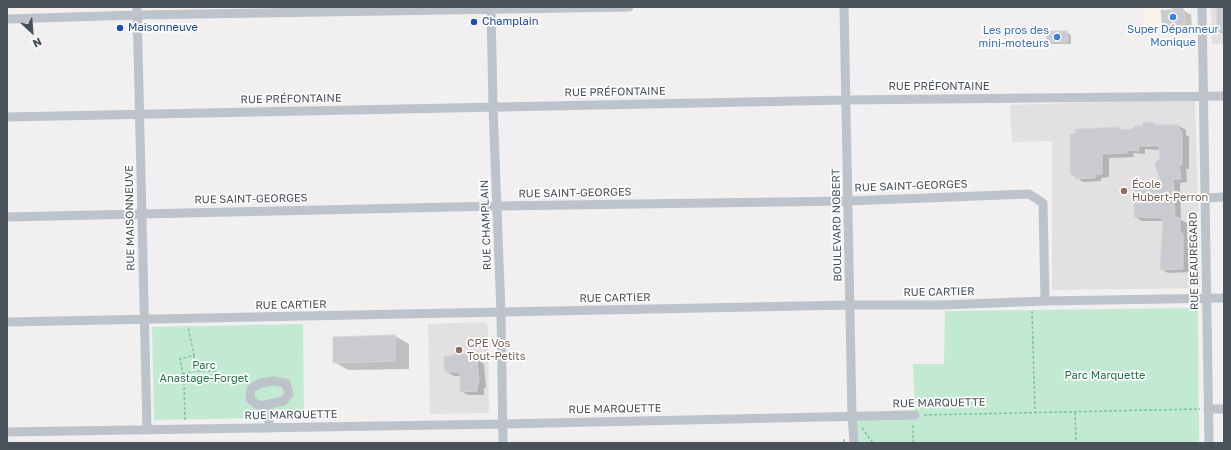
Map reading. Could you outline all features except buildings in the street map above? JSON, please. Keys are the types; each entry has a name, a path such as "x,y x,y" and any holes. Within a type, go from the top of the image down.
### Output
{"street":[{"path":"7,19 137,11 629,7"},
{"name":"BOULEVARD NOBERT","path":"844,7 852,416 854,443"},
{"name":"RUE BEAUREGARD","path":"1202,7 1209,443"},
{"name":"RUE CHAMPLAIN","path":"491,8 493,107 501,312 503,443"},
{"name":"RUE MAISONNEUVE","path":"137,11 147,429"},
{"name":"RUE PRÉFONTAINE","path":"7,117 846,100 1224,96"},
{"name":"RUE SAINT-GEORGES","path":"7,217 497,206 848,201 1029,194 1043,203 1045,301"},
{"path":"1205,198 1224,197"},
{"name":"RUE CARTIER","path":"7,322 850,305 942,305 1045,301 1224,298"},
{"path":"273,381 286,383 289,394 284,401 269,404 259,406 250,399 251,389 260,383 273,381"},
{"path":"269,404 270,428"},
{"path":"1208,409 1224,409"},
{"name":"RUE MARQUETTE","path":"7,432 503,424 915,415"}],"path":[{"path":"1032,302 1035,413"},
{"path":"186,319 194,355 194,371"},
{"path":"185,429 184,381 180,359 194,355"},
{"path":"183,374 194,371 214,371 225,381 245,382 251,389"},
{"name":"RUE MARQUETTE","path":"915,415 1208,409"},
{"path":"1075,412 1076,443"},
{"path":"913,443 912,425 915,415"}],"shaded area":[{"path":"1143,7 1189,7 1191,29 1144,29"},
{"path":"1211,7 1224,7 1224,44 1212,44"},
{"name":"École Hubert-Perron","path":"1195,99 1200,288 1052,290 1052,141 1012,142 1010,105"},
{"name":"CPE Vos Tout-Petits","path":"485,322 488,325 489,411 487,413 430,414 428,324"}],"green space":[{"name":"Parc Marquette","path":"1198,308 1199,443 856,443 852,416 915,415 913,364 944,364 945,311"},
{"name":"Parc Anastage-Forget","path":"303,324 304,417 154,420 152,327"}],"place":[{"name":"Super Dépanneur Monique","path":"1173,17"},
{"name":"Champlain","path":"474,22"},
{"name":"Maisonneuve","path":"120,28"},
{"name":"Les pros des mini-moteurs","path":"1057,37"},
{"name":"École Hubert-Perron","path":"1124,191"},
{"name":"CPE Vos Tout-Petits","path":"459,350"}]}
